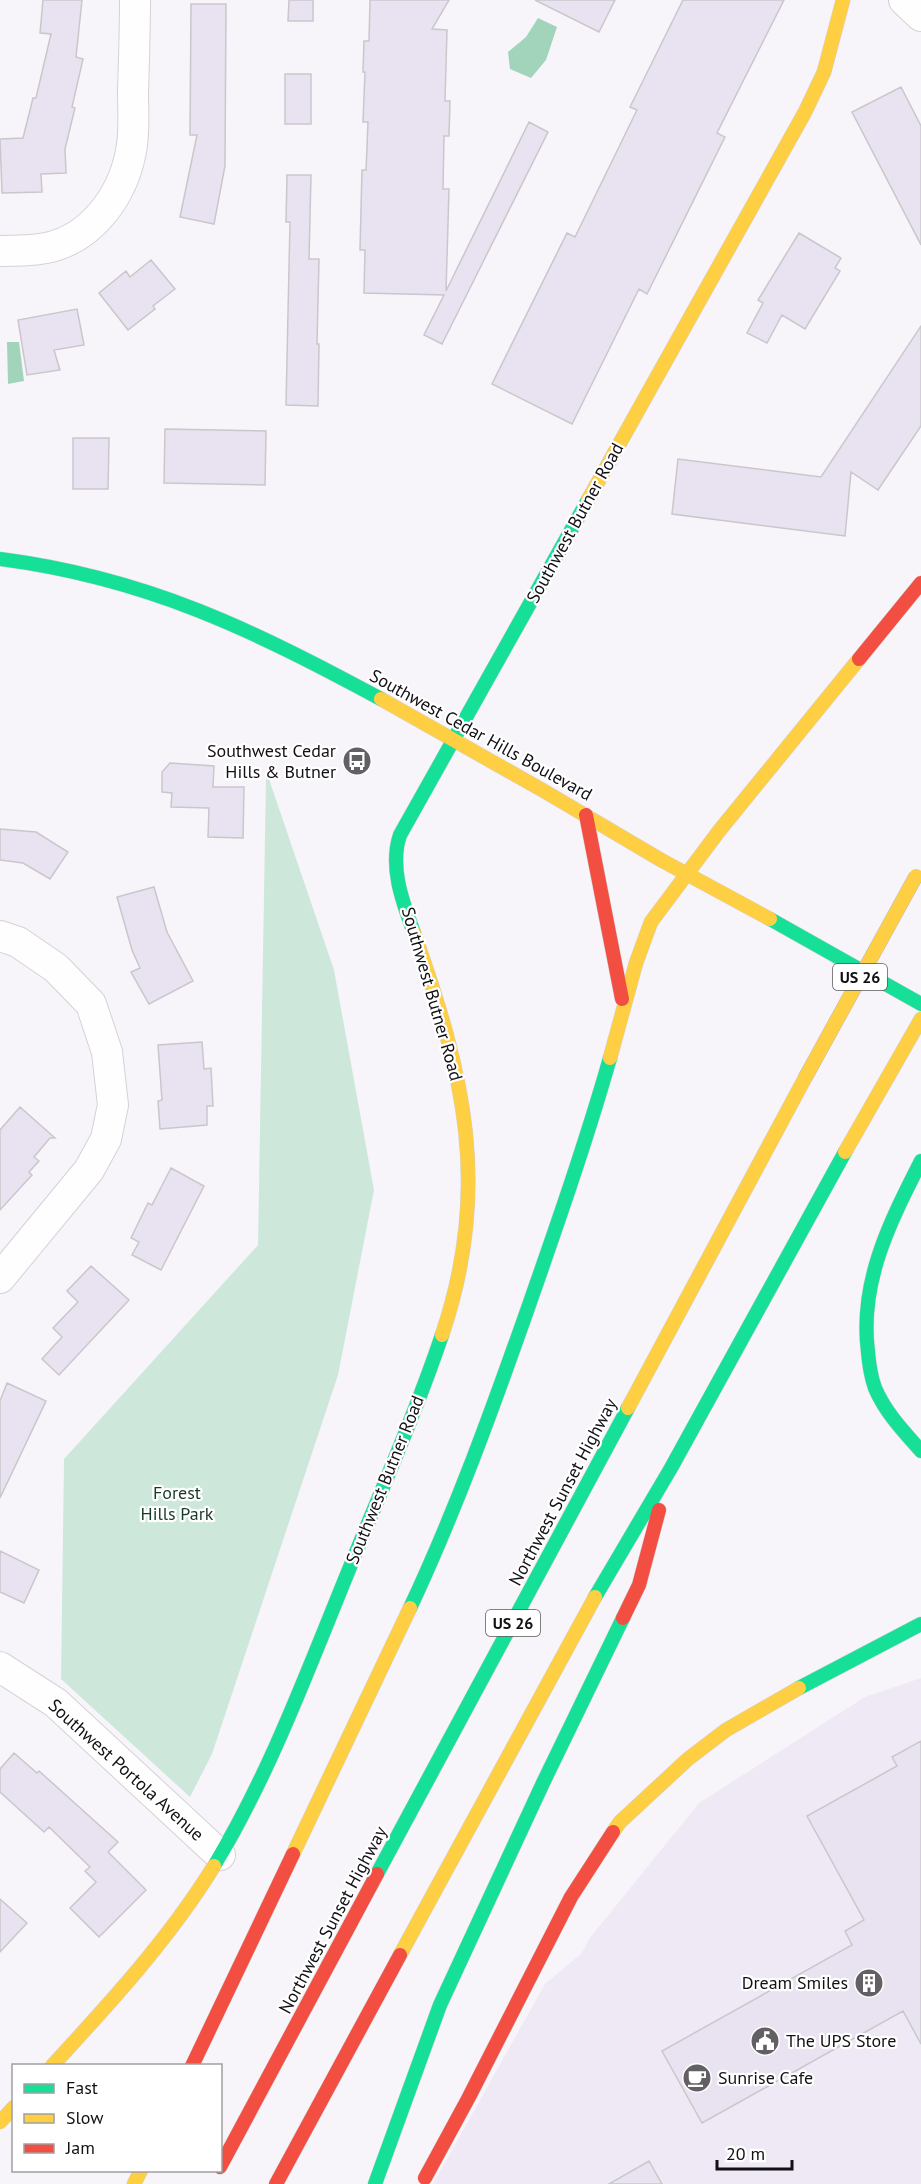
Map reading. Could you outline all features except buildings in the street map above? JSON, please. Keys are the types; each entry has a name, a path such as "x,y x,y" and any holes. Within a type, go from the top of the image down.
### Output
{"main road":[{"name":"Southwest Butner Road","path":"54,2064 129,1982 158,1946 219,1856 259,1781 287,1721 400,1448 437,1349 464,1254 469,1197 468,1149 460,1086 448,1035 398,878 397,846 403,829 805,112 824,72 843,0"},
{"name":"Southwest Cedar Hills Boulevard","path":"0,559 51,565 125,584 195,608 266,639 452,738 686,875 717,889 921,1004"},
{"path":"193,2064 436,1552 480,1444 569,1190 636,963 651,922 719,831 921,583"},
{"path":"586,815 624,1007"},
{"name":"Northwest Sunset Highway","path":"222,2165 918,871"},
{"path":"276,2184 577,1627 671,1468 921,1019"},
{"path":"921,1161 888,1229 872,1271 866,1315 867,1350 875,1388 895,1422 921,1451"},
{"path":"375,2184 440,2005 543,1783 639,1585 671,1468"},
{"path":"425,2178 469,2097 571,1896 620,1822 688,1759 726,1730 769,1704 921,1624"},
{"path":"0,2122 12,2109"}],"street":[{"path":"0,251 48,248 69,239 91,225 111,203 124,181 132,149 135,0"},
{"path":"904,0 921,16"},
{"path":"0,936 18,942 56,968 90,1004 107,1052 113,1105 106,1139 89,1170 0,1278"},
{"name":"Southwest Portola Avenue","path":"0,1667 56,1703 219,1856"}],"shaded area":[{"path":"538,18 557,27 546,60 531,78 510,69 508,52 526,37"},
{"path":"7,342 19,342 24,381 8,384"},
{"path":"921,1678 921,2184 433,2184 545,1984 582,1953 589,1939 699,1803 865,1697"}],"green space":[{"name":"Forest Hills Park","path":"266,778 269,779 334,970 374,1190 338,1375 212,1754 190,1797 61,1679 64,1459 258,1245"}],"traffic: fast":[{"path":"414,933 402,897 397,872 397,847 400,835 588,500"},
{"path":"0,559 104,579 198,610 243,629 381,699"},
{"path":"770,919 921,1004"},
{"path":"410,1608 458,1497 501,1384 571,1183 610,1058"},
{"path":"595,1597 671,1468 845,1152"},
{"path":"921,1161 898,1207 880,1253 868,1301 866,1326 871,1375 875,1388 889,1413 921,1451"},
{"path":"214,1866 253,1795 287,1722 409,1424 442,1335"},
{"path":"377,1874 628,1408"},
{"path":"375,2184 440,2005 623,1618"},
{"path":"799,1688 921,1624"}],"traffic: slow":[{"path":"588,500 805,112 824,72 843,0"},
{"path":"610,1058 636,963 651,922 719,831 859,659"},
{"path":"381,699 661,860 770,919"},
{"path":"805,1078 916,876"},
{"path":"414,933 446,1035 458,1083 466,1132 468,1180 466,1230 457,1281 442,1335"},
{"path":"845,1152 921,1019"},
{"path":"628,1408 805,1078"},
{"path":"400,1955 595,1597"},
{"path":"293,1854 410,1608"},
{"path":"613,1832 620,1822 688,1759 726,1730 799,1688"},
{"path":"54,2064 158,1945 214,1866"},
{"path":"0,2122 12,2109"},
{"path":"134,2184 140,2172"}],"traffic: jam":[{"path":"859,659 921,583"},
{"path":"586,815 622,999"},
{"path":"623,1618 639,1585 659,1510"},
{"path":"425,2178 571,1897 613,1832"},
{"path":"193,2064 293,1854"},
{"path":"222,2163 377,1874"},
{"path":"276,2184 400,1955"}],"place":[{"name":"Southwest Cedar Hills & Butner","path":"357,761"},
{"name":"Dream Smiles","path":"869,1983"},
{"name":"The UPS Store","path":"765,2041"},
{"name":"Sunrise Cafe","path":"697,2078"}]}
